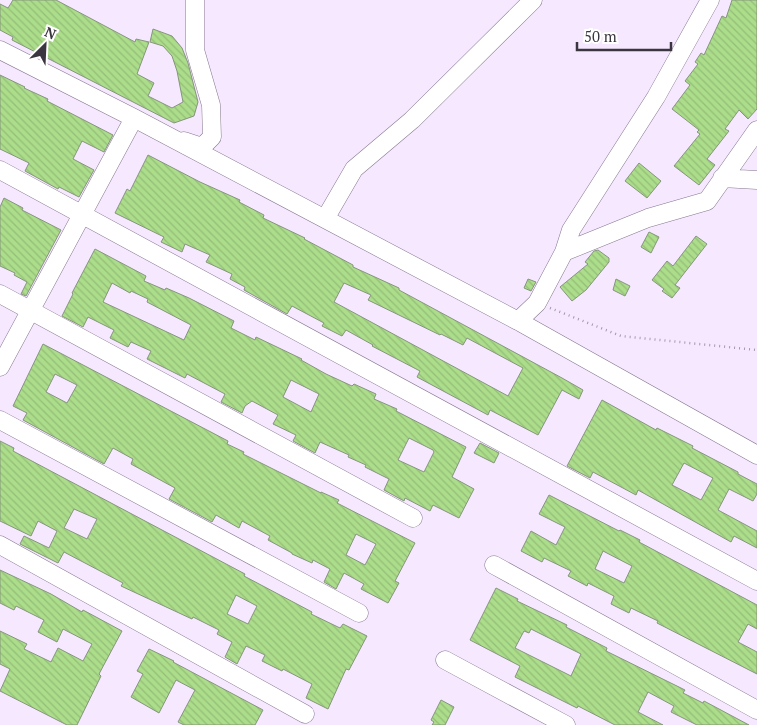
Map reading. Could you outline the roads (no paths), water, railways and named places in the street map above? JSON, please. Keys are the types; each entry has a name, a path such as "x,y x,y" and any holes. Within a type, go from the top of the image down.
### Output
{"street":[{"path":"168,136 202,147 212,137 211,105 195,50 195,0"},
{"path":"325,219 354,169 412,120 533,0"},
{"path":"518,321 537,303 564,252 571,230 656,97 710,0"},
{"path":"0,50 134,118 518,321 757,455"},
{"path":"0,368 134,118"},
{"path":"564,252 648,218 707,202 757,130"},
{"path":"0,170 81,216 757,580"},
{"path":"722,178 757,180"},
{"path":"0,294 413,518"},
{"path":"0,420 359,614"},
{"path":"0,546 305,714"},
{"path":"494,565 757,710"},
{"path":"445,660 566,725"}]}
